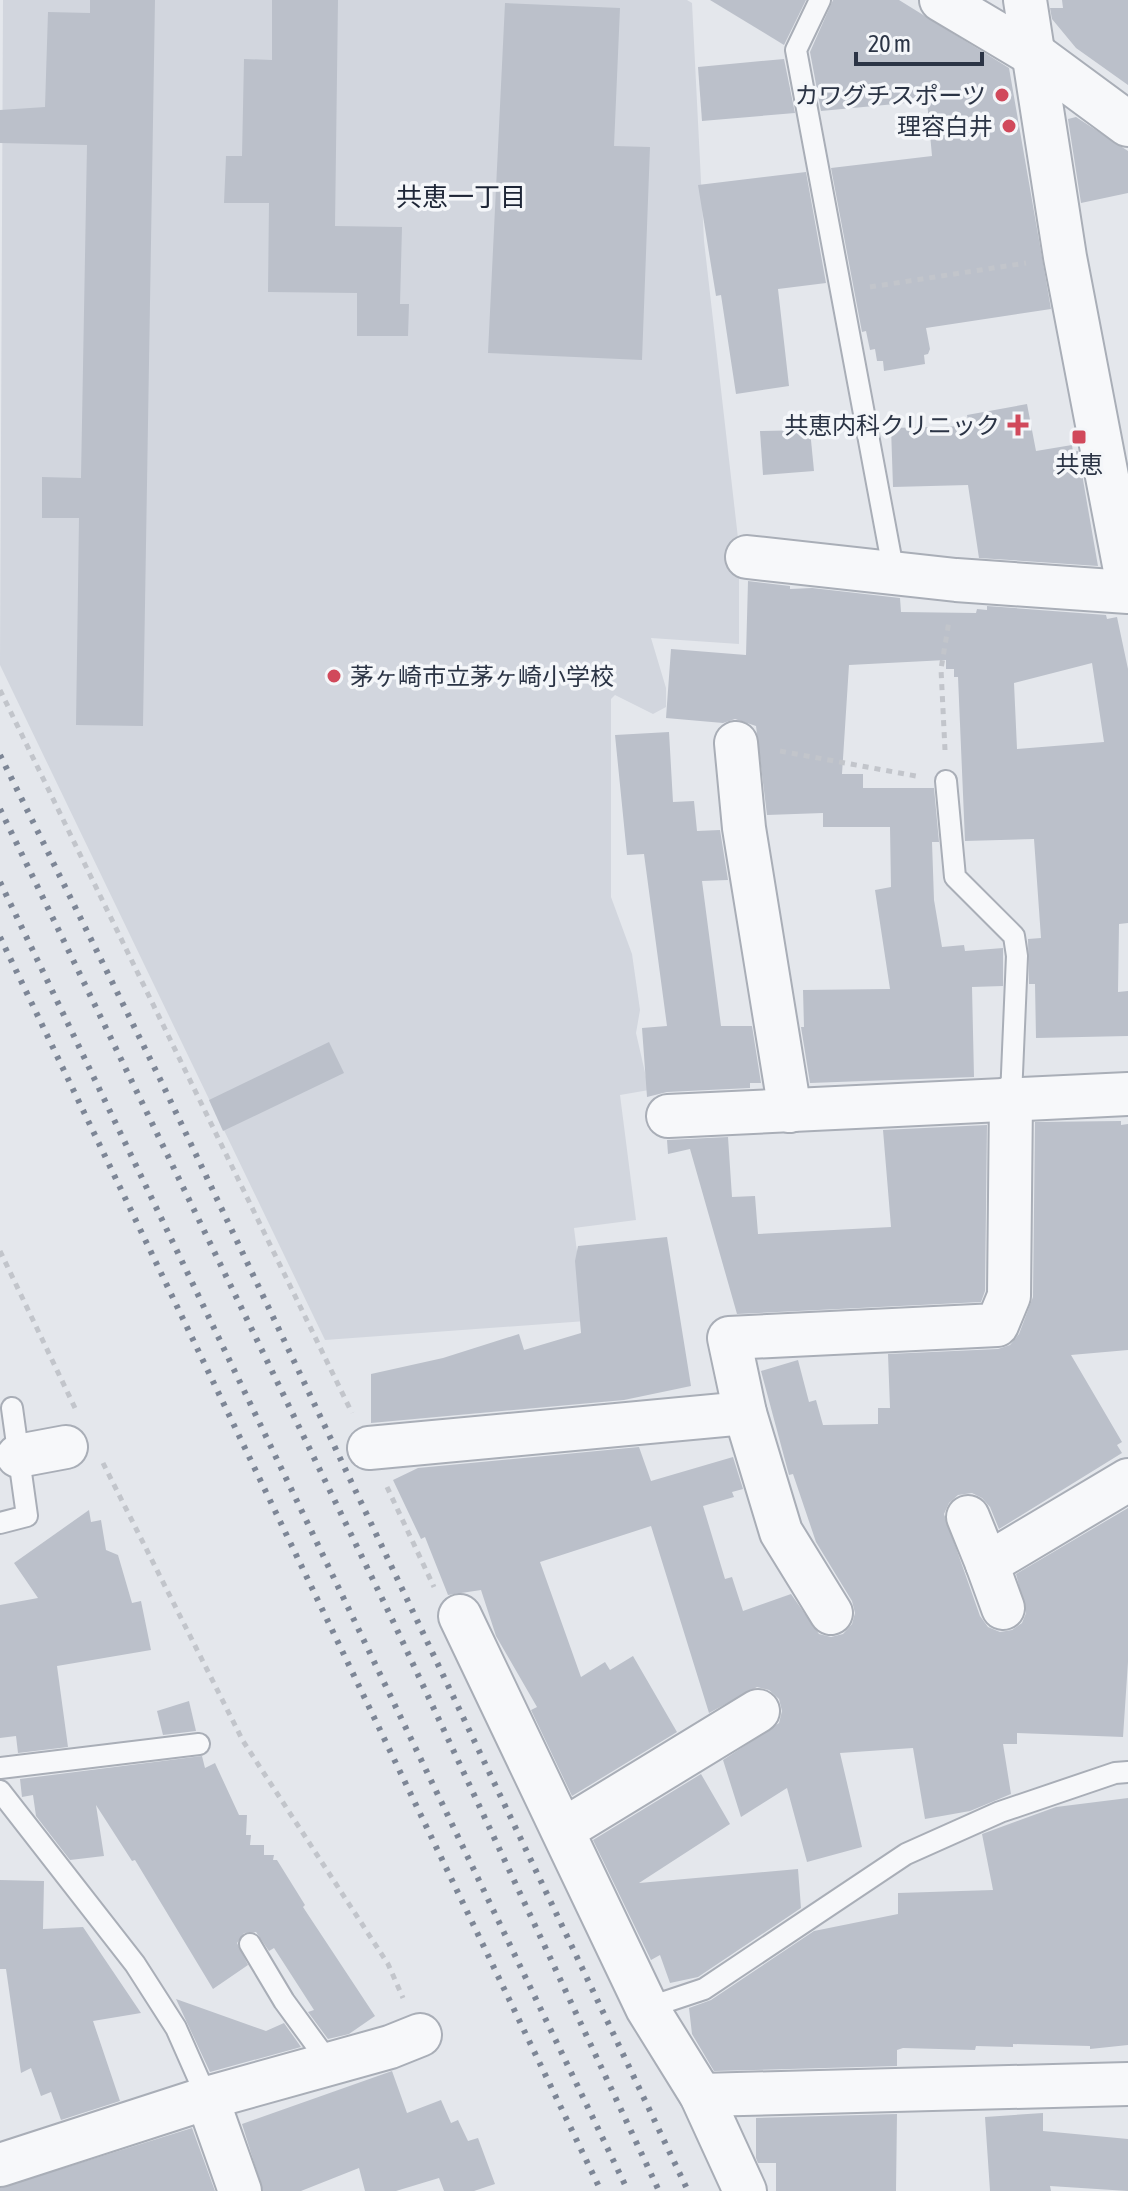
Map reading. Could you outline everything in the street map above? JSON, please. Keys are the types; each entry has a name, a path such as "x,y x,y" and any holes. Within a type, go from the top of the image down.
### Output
{"street":[{"path":"941,0 1037,57 1128,124"},
{"path":"1025,0 1037,57 1065,257 1121,518 1128,586"},
{"path":"747,557 956,580 1128,592"},
{"path":"736,743 744,828 790,1111"},
{"path":"668,1116 1011,1097 1128,1094"},
{"path":"831,1613 781,1532 745,1413 729,1338 997,1325 1009,1296 1011,1097"},
{"path":"369,1448 745,1413"},
{"path":"18,1456 81,1440"},
{"path":"987,1564 1128,1480"},
{"path":"968,1517 1003,1608"},
{"path":"460,1616 647,2008 701,2095 745,2191"},
{"path":"563,1830 758,1711"},
{"path":"0,2165 207,2098 420,2035"},
{"path":"701,2095 1128,2084"},
{"path":"207,2098 240,2191"}],"lane":[{"path":"820,0 796,50 894,574"},
{"path":"946,781 955,877 1014,936 1017,956 1011,1097"},
{"path":"0,1523 27,1516 12,1408"},
{"path":"0,1768 199,1744"},
{"path":"647,2008 704,1989 906,1854 1000,1812 1115,1773 1128,1772"},
{"path":"0,1791 135,1964 176,2028 207,2098"},
{"path":"250,1944 284,2001 330,2064"}],"path":[{"path":"841,291 1065,257"},
{"path":"736,743 946,781 941,669 956,580"},
{"path":"0,690 444,1607 460,1616"},
{"path":"0,1251 81,1440 243,1741 388,1964 420,2035"}],"shaded area":[{"name":"茅ヶ崎市立茅ヶ崎小学校","path":"3,0 687,0 692,3 704,241 739,547 739,644 651,638 666,688 666,707 653,714 615,695 611,699 611,897 632,954 640,1010 636,1033 649,1090 620,1095 636,1220 574,1228 586,1321 325,1340 0,665"}],"building":[{"path":"90,0 155,0 143,726 76,725 79,518 42,518 42,477 81,478 87,145 0,143 0,110 45,107 48,12 90,13"},
{"path":"272,0 338,0 335,226 402,227 400,304 409,304 408,336 357,336 357,293 268,292 269,203 224,203 226,156 242,156 244,59 272,60"},
{"path":"710,0 806,0 784,45"},
{"path":"833,0 899,0 1009,68 1051,309 926,328 930,349 924,355 925,364 884,371 883,361 877,361 875,349 870,350 866,331 862,332 831,168 932,156 927,101 821,111 810,52"},
{"path":"1062,0 1128,0 1128,85 1076,48 1052,19 1050,8 1063,8"},
{"path":"505,3 620,8 614,146 650,147 642,360 488,353"},
{"path":"784,59 795,113 702,121 698,67"},
{"path":"1076,117 1128,151 1128,193 1081,203 1068,119"},
{"path":"806,172 826,283 778,289 789,386 736,394 721,295 716,296 698,185"},
{"path":"1027,404 1036,451 1072,445 1073,452 1078,451 1098,566 979,558 968,485 893,487 891,428 969,426 967,415"},
{"path":"810,430 814,471 763,475 760,431"},
{"path":"748,581 790,586 790,589 812,588 900,598 901,612 976,613 977,609 987,610 987,606 1106,615 1107,619 1117,617 1128,669 1128,923 1119,924 1118,992 1128,991 1128,1036 1036,1038 1035,984 1029,984 1028,939 1041,938 1034,839 965,841 958,677 954,677 954,669 946,669 946,660 849,665 842,774 863,774 863,788 934,788 939,842 932,842 934,900 942,947 964,945 965,951 1003,948 1003,986 972,987 974,1077 810,1083 801,1027 804,1027 803,990 890,989 875,890 891,887 890,827 823,827 823,813 767,815 756,726 735,719 723,723 666,718 671,649 746,655","holes":["1092,663 1104,742 1017,749 1014,683"]},
{"path":"669,732 673,802 694,801 697,831 720,830 728,880 702,881 721,1026 752,1026 761,1083 750,1083 750,1088 667,1092 647,1097 642,1028 667,1026 644,854 627,855 615,735"},
{"path":"329,1042 344,1073 223,1131 209,1100"},
{"path":"1121,1121 1121,1125 1128,1124 1128,1350 1071,1355 1122,1442 1117,1445 1122,1453 999,1529 990,1507 972,1493 958,1495 949,1503 944,1514 980,1616 988,1627 1000,1632 1012,1630 1022,1623 1026,1613 1016,1574 1128,1508 1128,1662 1123,1737 1017,1733 1017,1744 1003,1744 1011,1794 970,1811 925,1819 913,1748 840,1753 862,1847 807,1862 787,1788 741,1817 723,1760 779,1723 782,1711 779,1699 769,1690 757,1687 709,1713 651,1526 540,1562 581,1677 605,1662 610,1670 633,1656 677,1732 572,1796 531,1710 537,1707 496,1636 481,1590 448,1595 425,1537 421,1539 393,1480 418,1468 639,1447 651,1481 733,1457 743,1489 732,1492 734,1497 703,1506 725,1579 732,1577 743,1611 791,1594 819,1634 831,1637 843,1634 852,1624 855,1613 852,1601 816,1542 793,1474 789,1475 761,1371 798,1360 809,1402 816,1400 823,1425 878,1424 878,1408 890,1408 888,1354 998,1349 1010,1345 1019,1334 1033,1297 1035,1122"},
{"path":"987,1125 985,1291 981,1302 737,1314 690,1149 668,1154 667,1140 728,1137 732,1197 755,1196 758,1234 891,1227 883,1130"},
{"path":"667,1237 691,1386 624,1400 371,1423 371,1374 443,1358 519,1334 524,1350 581,1333 575,1261 578,1246"},
{"path":"89,1510 91,1522 101,1520 106,1550 118,1555 132,1603 141,1601 151,1650 57,1666 68,1747 18,1753 16,1736 0,1738 0,1605 38,1598 14,1563"},
{"path":"189,1701 196,1731 163,1735 157,1711"},
{"path":"202,1756 205,1768 215,1763 239,1815 247,1815 246,1835 251,1835 250,1845 264,1845 264,1855 274,1855 273,1860 277,1860 305,1905 303,1907 375,2016 349,2034 328,2039 308,2012 314,2010 274,1948 269,1951 256,1932 244,1933 237,1943 248,1965 213,1989 135,1860 132,1861 96,1805 104,1856 70,1860 36,1816 33,1795 22,1797 20,1779"},
{"path":"701,1774 730,1824 639,1883 798,1869 801,1908 698,1977 670,1983 660,1955 651,1960 593,1840"},
{"path":"1128,1798 1128,2045 1090,2049 1090,2046 1013,2044 1013,2047 976,2046 975,2050 903,2048 897,2050 897,2066 714,2071 692,2034 689,2008 711,2000 814,1931 898,1914 898,1893 993,1890 982,1834 1056,1807"},
{"path":"0,1880 44,1881 43,1929 83,1927 141,2013 93,2021 120,2101 61,2120 51,2092 41,2096 31,2068 21,2073 6,1969 0,1969"},
{"path":"176,1999 266,2031 284,2023 301,2047 210,2072"},
{"path":"392,2071 407,2113 441,2100 451,2123 458,2120 468,2141 478,2138 495,2184 474,2191 444,2191 439,2178 396,2191 365,2191 359,2168 301,2191 263,2191 242,2124"},
{"path":"1043,2113 1043,2131 1128,2139 1128,2191 1050,2186 1051,2191 990,2191 985,2117"},
{"path":"897,2114 896,2191 776,2191 776,2163 758,2163 756,2158 756,2118"},
{"path":"192,2128 215,2191 0,2191 0,2188"}],"railway":[{"path":"0,755 161,1081 688,2191"},
{"path":"0,809 392,1619 659,2191"},
{"path":"0,882 628,2191"},
{"path":"0,937 601,2191"}],"place":[{"name":"カワグチスポーツ","path":"1002,95"},
{"name":"理容白井","path":"1009,126"},
{"name":"共恵内科クリニック","path":"1018,425"},
{"name":"共恵","path":"1079,437"},
{"name":"茅ヶ崎市立茅ヶ崎小学校","path":"334,676"}],"district":[{"name":"共恵一丁目","path":"461,197"}]}
